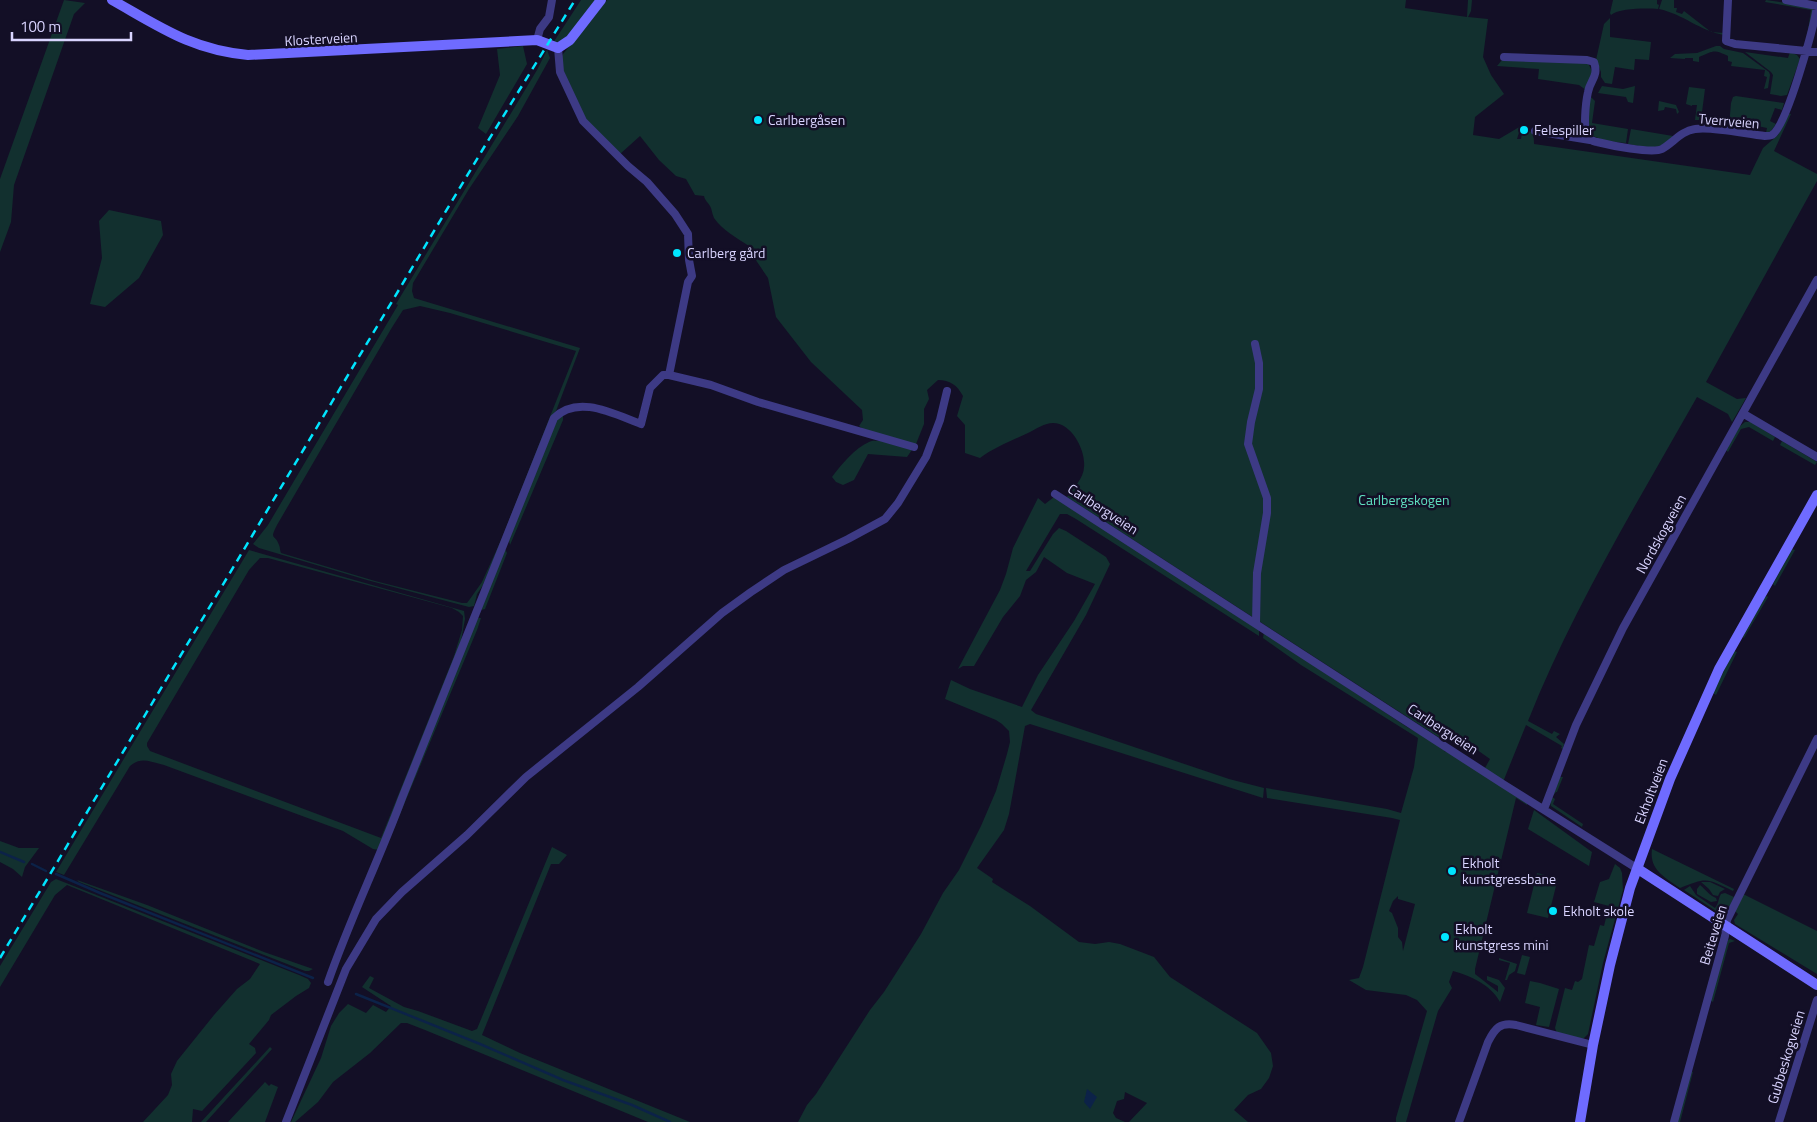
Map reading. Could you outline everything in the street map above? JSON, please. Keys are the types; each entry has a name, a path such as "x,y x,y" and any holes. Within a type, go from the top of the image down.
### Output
{"street":[{"name":"Klosterveien","path":"112,0 188,42 226,53 278,55 540,42"},
{"path":"552,0 549,17 540,29 540,42 558,48"},
{"path":"558,48 570,40 601,0"},
{"path":"1728,0 1726,41 1735,44 1817,52"},
{"name":"Tverrveien","path":"1590,140 1610,145 1654,151 1663,148 1678,137 1695,129 1764,136 1772,135 1779,127 1783,118 1807,51 1817,6 1786,0"},
{"path":"558,48 560,72 582,121 647,182 675,214 688,234 692,276 688,282 684,298 669,375"},
{"path":"1504,57 1587,60 1594,62 1596,72 1588,92 1585,115 1586,132 1590,140"},
{"path":"1535,131 1590,140"},
{"name":"Nordskogveien","path":"1544,809 1576,725 1628,619 1817,280"},
{"path":"1255,344 1259,363 1259,389 1248,444 1267,498 1267,513 1258,573 1256,623"},
{"path":"328,982 335,960 384,847 405,789 554,418 563,410 586,406 641,424 650,388 663,375 669,375 711,385 758,402 914,447"},
{"path":"286,1122 346,969 376,919 402,892 467,835 526,777 638,687 722,613 784,570 848,539 885,518 898,504 926,457 940,420 947,390"},
{"path":"1744,414 1817,457"},
{"name":"Carlbergveien","path":"1055,494 1503,784 1817,984"},
{"name":"Ekholtveien","path":"1580,1122 1593,1045 1610,965 1630,888 1670,779 1707,693 1817,494"},
{"name":"Beiteveien","path":"1674,1122 1731,912 1817,739"},
{"name":"Gubbeskogveien","path":"1779,1122 1817,1000"},
{"path":"1459,1122 1488,1042 1499,1026 1516,1025 1593,1045"}],"green space":[{"path":"64,0 85,3 74,14 14,185 11,222 0,252 0,179"},
{"path":"581,0 596,0 583,20 567,37 553,43"},
{"name":"Carlbergskogen","path":"607,0 1406,0 1405,8 1467,17 1468,0 1472,0 1471,11 1468,17 1488,19 1483,57 1491,75 1504,94 1475,117 1473,135 1499,139 1521,126 1517,139 1521,139 1523,127 1532,134 1534,144 1750,175 1763,148 1778,135 1789,114 1791,114 1774,151 1817,174 1817,181 1706,382 1737,399 1746,398 1732,422 1728,414 1697,397 1585,597 1546,679 1528,721 1552,734 1554,731 1560,734 1556,737 1564,744 1563,749 1561,748 1562,746 1526,725 1503,782 1485,768 1490,759 1449,730 1443,740 1067,497 1078,483 1084,471 1084,461 1083,453 1076,439 1072,433 1060,424 1050,423 1044,425 997,447 980,458 965,453 965,425 957,416 963,396 953,384 938,380 927,390 929,399 924,409 924,424 916,444 907,457 868,454 854,480 843,485 836,482 832,477 844,462 870,441 881,441 859,426 863,420 862,410 811,362 776,317 768,278 751,253 749,246 721,226 714,218 711,207 704,196 695,195 686,179 676,176 659,160 640,136 620,154 586,123 563,73 561,58"},
{"path":"1613,0 1657,0 1659,5 1658,9 1626,10 1611,15"},
{"path":"1662,0 1674,0 1674,8 1677,8 1676,12 1682,14 1684,11 1709,31 1668,11 1659,9"},
{"path":"1766,0 1814,7 1807,37 1811,10 1765,2"},
{"path":"1610,18 1610,37 1651,42 1649,60 1635,59 1634,70 1615,67 1612,84 1605,83 1601,77 1596,60 1604,24"},
{"path":"523,46 527,64 486,134 478,128 500,75 497,49"},
{"path":"1716,46 1743,53 1769,72 1768,88 1764,89 1767,77 1764,76 1765,70 1731,66 1732,62 1728,61 1728,56 1719,52 1711,52 1699,57 1699,62 1693,61 1693,58 1670,58 1675,54 1697,53"},
{"path":"547,50 550,58 518,116 469,189 413,283 412,291 414,298 580,348 556,411 483,585 477,594 474,606 469,607 367,580 259,548 253,544 268,525 398,305 396,304 537,70","holes":["420,306 450,313 576,351 502,538 482,582 467,603 462,603 375,581 281,553 273,535 277,525 403,310"]},
{"path":"1745,52 1788,58 1790,52 1797,55 1800,59 1787,95 1770,94 1773,75"},
{"path":"1502,60 1588,63 1593,73 1586,90 1579,85 1538,79 1539,69 1497,66"},
{"path":"1602,86 1623,89 1635,86 1633,103 1628,102 1626,97 1598,93"},
{"path":"1689,87 1705,89 1701,120 1695,120 1697,105 1686,104"},
{"path":"1590,96 1595,101 1592,123 1628,129 1626,143 1606,141 1590,135 1588,126"},
{"path":"1733,97 1784,103 1782,110 1775,108 1770,121 1776,124 1771,131 1766,133 1767,128 1738,121 1737,129 1729,127 1731,103"},
{"path":"1659,101 1676,105 1679,112 1677,114 1676,109 1665,107 1664,110 1658,111"},
{"path":"1631,129 1673,136 1669,141 1658,146 1628,144"},
{"path":"109,210 161,221 163,235 139,278 105,307 90,304 102,258 99,221"},
{"path":"563,415 563,420 510,545 509,540 557,420"},
{"path":"1745,422 1751,422 1775,437 1773,441 1749,427 1741,429 1728,452 1726,450 1739,427"},
{"path":"1782,441 1817,462 1815,465 1780,445"},
{"path":"1054,497 1259,630 1259,636 1076,519 1067,514 1060,514 1026,571 1030,571 1053,534 1059,528 1106,557 1110,564 1086,615 1031,710 1036,714 1229,779 1264,788 1263,798 1030,724 1025,726 1009,814 1004,830 977,868 993,879 992,882 1030,906 1079,942 1120,944 1154,957 1170,977 1257,1033 1271,1053 1273,1066 1269,1078 1261,1089 1248,1095 1234,1110 1248,1122 1129,1122 1147,1103 1125,1092 1124,1099 1117,1101 1113,1113 1116,1118 1125,1122 798,1122 807,1105 921,934 943,893 959,870 996,791 1010,742 1009,731 996,720 945,699 951,680 970,689 1022,707 1038,675 1074,621 1095,584 1067,573 1044,557 1036,572 1026,580 1020,596 1003,617 974,666 963,666 958,669 1000,590 1013,548 1038,498 1045,504"},
{"path":"505,549 507,553 485,609 481,610"},
{"path":"1792,549 1795,550 1775,586 1773,584"},
{"path":"249,550 464,611 465,619 461,641 379,850 373,849 343,831 164,765 142,760 130,766 64,875 56,872","holes":["260,558 268,558 452,608 463,616 462,630 454,656 381,838 150,751 147,746 147,743 249,570"]},
{"path":"1768,597 1744,638 1764,598"},
{"path":"478,618 481,618 477,630 385,850 471,632"},
{"path":"1264,632 1407,727 1445,748 1444,751 1446,752 1447,750 1527,802 1527,805 1516,798 1475,969 1475,974 1498,992 1498,986 1487,980 1487,976 1499,980 1505,988 1500,1002 1480,982 1453,971 1449,982 1452,988 1438,1011 1406,1122 1396,1122 1396,1118 1427,1011 1417,1000 1406,995 1366,990 1349,980 1359,978 1363,967 1400,820 1267,798 1266,788 1401,813 1414,767 1418,738 1301,665 1263,638","holes":["1398,896 1398,899 1415,904 1403,951 1402,942 1398,937 1398,928 1392,913 1389,911 1393,901"]},
{"path":"1734,651 1737,652 1716,695 1713,693 1714,690"},
{"path":"1560,777 1563,777 1557,792 1552,797"},
{"path":"1552,797 1555,799 1553,804 1583,824 1582,827 1551,806"},
{"path":"1534,810 1592,852 1589,866 1528,829"},
{"path":"0,841 19,848 39,848 25,867 22,877 13,869 0,862"},
{"path":"552,847 567,855 559,864 551,864 482,1035 520,1053 690,1122 648,1122 425,1030 407,1023 401,1023 370,1053 333,1082 318,1102 295,1122 291,1122 321,1058 331,1026 339,1013 348,1004 366,1013 373,1005 386,1012 391,1006 362,987 370,976 374,978 369,988 404,1007 472,1031 477,1029"},
{"path":"1652,849 1734,889 1733,891 1707,880 1680,888 1656,868 1653,862"},
{"path":"1615,864 1622,873 1623,890 1603,963 1588,1034 1583,1039 1557,1033 1555,1028 1565,988 1572,990 1575,981 1578,982 1582,979 1589,945 1594,946 1600,925 1604,926 1609,906 1594,902 1600,882 1609,879"},
{"path":"1537,873 1558,878 1548,918 1527,913"},
{"path":"56,879 299,975 308,979 311,983 309,988 271,1015 249,1044 255,1048 256,1053 202,1111 193,1109 192,1122 143,1122 168,1095 172,1085 171,1074 177,1061 237,989 250,979 260,964 67,885 55,895 0,987 0,966 51,882"},
{"path":"77,880 147,905 264,952 313,969 305,971"},
{"path":"1701,882 1710,882 1725,889 1718,896 1713,895"},
{"path":"1700,885 1717,901 1711,902 1697,894 1697,889"},
{"path":"1690,886 1696,895 1715,908 1721,894 1725,893 1734,897 1729,908 1727,907 1722,913 1719,913 1684,890"},
{"path":"1743,894 1817,931 1817,974 1735,924 1734,920 1738,914 1735,911"},
{"path":"1728,940 1735,941 1729,943 1713,1002 1710,1000"},
{"path":"1522,955 1530,957 1525,975 1517,973"},
{"path":"1499,958 1517,964 1515,971 1509,975 1507,980 1505,980 1510,963 1499,960"},
{"path":"1530,981 1559,989 1549,1027 1536,1025 1540,1007 1525,1003"},
{"path":"270,1047 272,1049 206,1122 201,1122"},
{"path":"1691,1071 1693,1072 1680,1122 1677,1122"},
{"path":"265,1082 269,1086 271,1084 278,1087 265,1122 228,1122"}],"water":[{"path":"1087,1089 1097,1097 1090,1109 1084,1102"}],"waterway":[{"path":"0,852 24,862"},
{"path":"32,864 46,871"},
{"path":"56,874 313,978"},
{"path":"356,994 670,1122"}],"railway":[{"path":"0,958 483,149 575,0"}],"place":[{"name":"Carlbergåsen","path":"758,120"},
{"name":"Felespiller","path":"1524,130"},
{"name":"Carlberg gård","path":"677,253"},
{"name":"Ekholt kunstgressbane","path":"1452,871"},
{"name":"Ekholt skole","path":"1553,911"},
{"name":"Ekholt kunstgress mini","path":"1445,937"}]}
